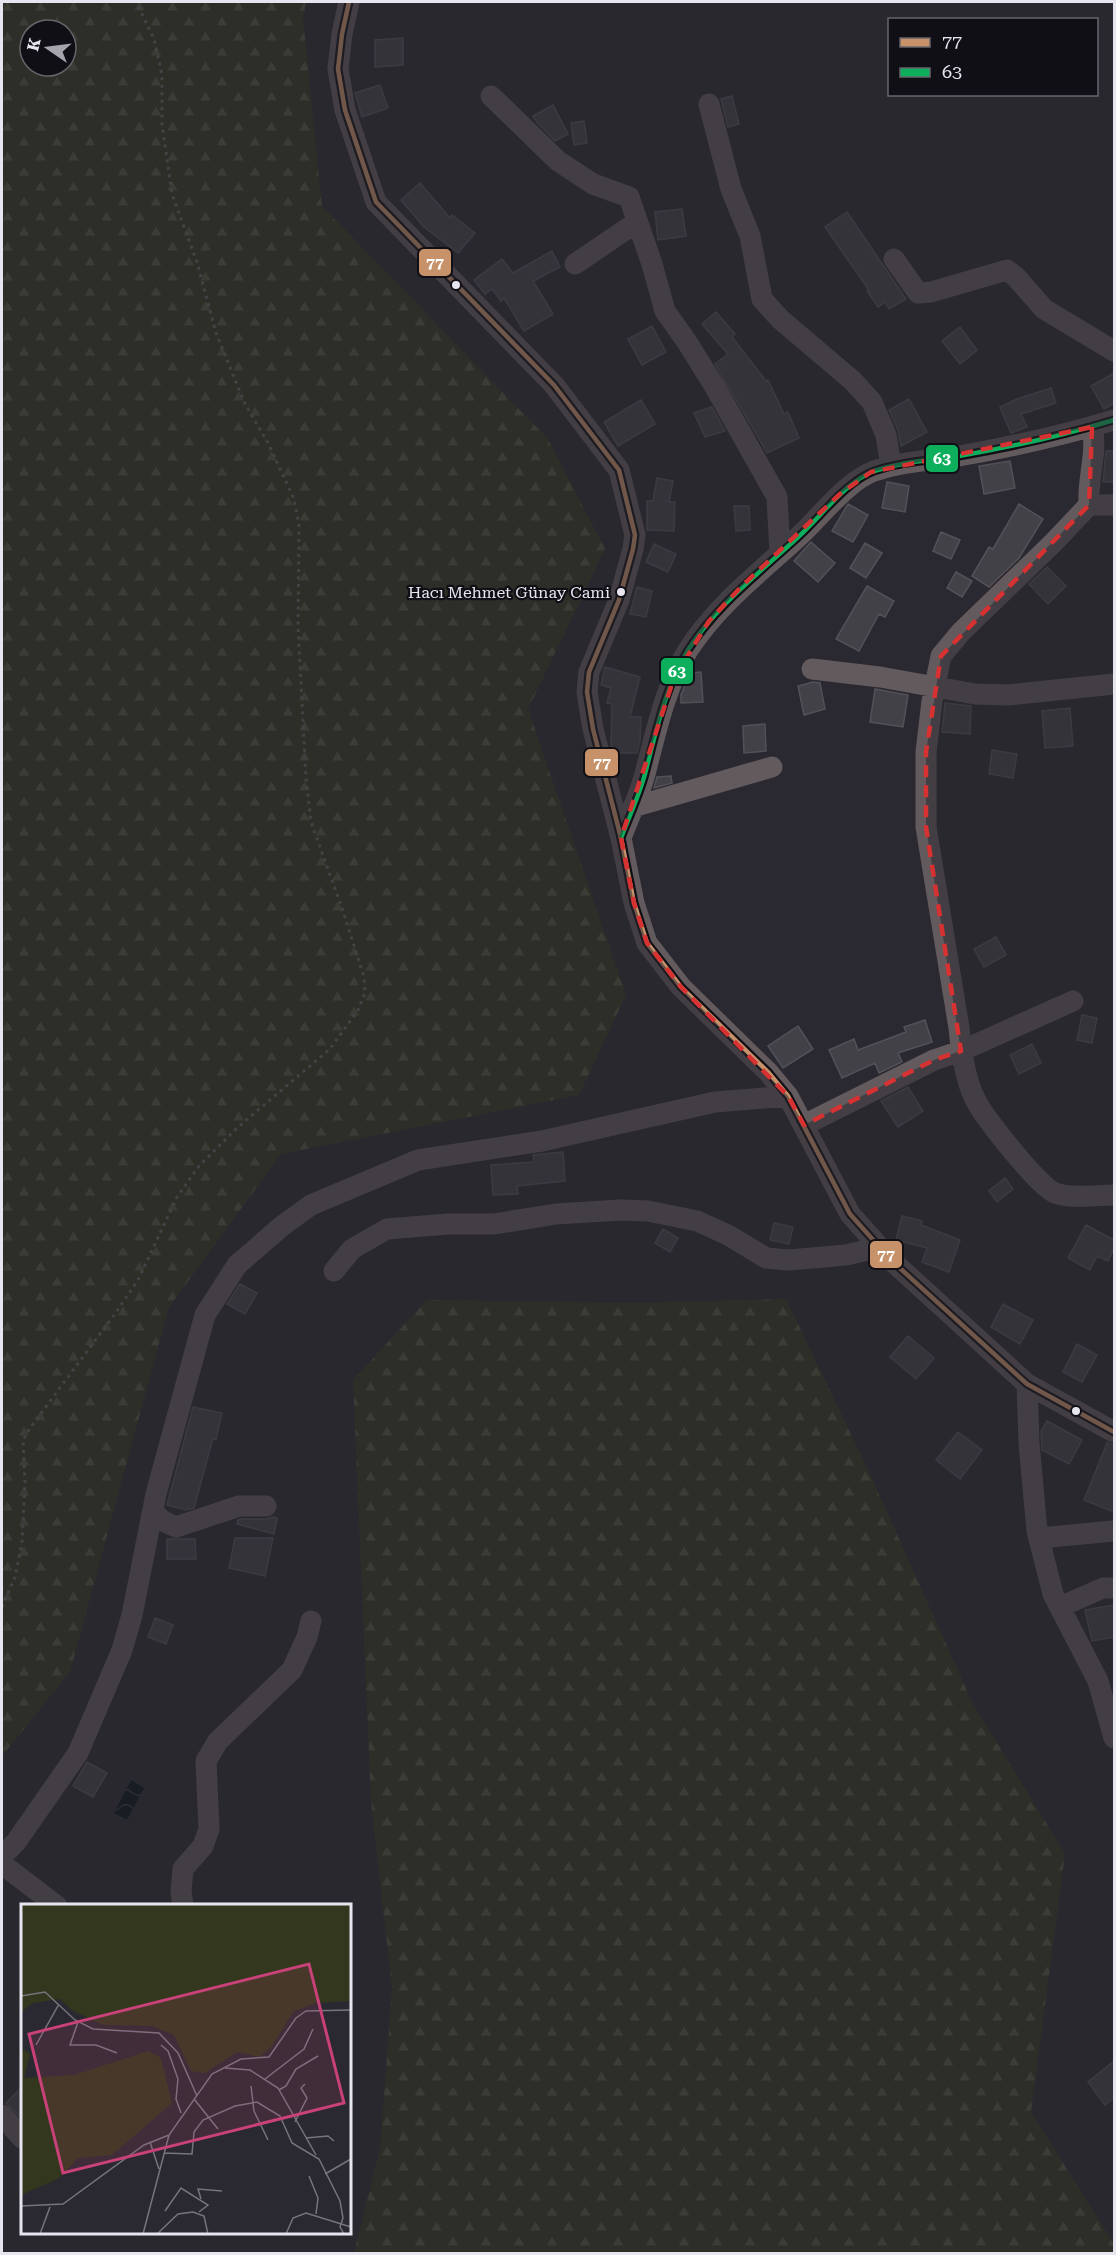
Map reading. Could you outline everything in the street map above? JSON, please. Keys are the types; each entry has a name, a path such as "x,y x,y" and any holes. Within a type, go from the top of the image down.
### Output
{"street":[{"path":"349,2 338,69 345,110 376,202 554,385 619,470 623,479 635,535 633,549 619,600 589,672 587,692 593,729 621,838 634,903 647,943 681,987 768,1072 788,1096 850,1214 891,1260 1027,1384 1114,1432"},
{"path":"491,96 558,161 593,184 629,197 652,264 664,311 687,342 715,387 777,497 780,553"},
{"path":"709,104 731,189 750,236 762,299 780,320 853,381 872,402 886,435 891,466"},
{"path":"574,264 638,222"},
{"path":"894,259 918,293 931,292 1006,270 1016,277 1044,309 1114,351"},
{"path":"621,838 644,777 674,678 687,651 709,621 742,586 780,553 840,494 871,472 900,463 958,456 1092,427 1114,420"},
{"path":"1089,505 1088,490 1095,442 1092,427"},
{"path":"1114,505 1089,505 961,632 941,656 926,752 926,827 961,1051 975,1100 1023,1164 1046,1188 1066,1195 1114,1195"},
{"path":"812,669 879,677 975,694 1008,694 1114,684"},
{"path":"633,807 772,767"},
{"path":"804,1125 934,1059 961,1051 1073,1001"},
{"path":"2,1856 16,1842 78,1753 125,1642 153,1512 205,1315 237,1265 310,1205 418,1160 542,1141 715,1102 788,1096"},
{"path":"334,1271 352,1249 387,1229 448,1224 494,1224 556,1214 620,1210 648,1211 697,1221 728,1235 766,1258 788,1260 846,1255 880,1247"},
{"path":"1027,1384 1029,1443 1039,1538 1053,1594 1098,1681 1114,1738"},
{"path":"153,1512 163,1521 176,1527 239,1506 266,1506"},
{"path":"1039,1538 1114,1531"},
{"path":"1060,1607 1103,1588 1114,1588"},
{"path":"183,1904 181,1890 183,1869 203,1846 209,1829 206,1761 218,1741 292,1670 307,1637 310,1621"},
{"path":"2,1864 56,1904"},
{"path":"2,2115 21,2137"}],"path":[{"path":"2,1607 15,1577 22,1543 25,1483 23,1440 30,1428 138,1280 177,1197 199,1166 237,1128 330,1049 358,1010 364,993 364,977 311,822 306,779 298,626 299,525 294,499 272,452 245,404 216,333 196,262 172,194 162,124 162,75 154,39 136,2"}],"highlighted area":[{"path":"1092,427 1089,505 941,656 926,752 926,827 961,1051 934,1060 804,1125 788,1096 681,987 647,943 634,903 621,838 674,678 709,621 742,586 840,494 871,472"}],"green space":[{"path":"2,2 306,2 303,19 322,206 548,439 605,549 528,709 626,995 579,1095 281,1154 169,1307 70,1672 2,1756"},
{"path":"786,1299 870,1474 972,1702 1065,1854 1031,2112 1114,2244 1114,2253 354,2253 380,2149 392,1988 371,1802 353,1380 427,1300 637,1303"}],"water":[{"path":"131,1780 144,1788 127,1820 114,1813"}],"building":[{"path":"403,38 403,65 375,67 375,40"},
{"path":"380,85 388,108 362,117 355,93"},
{"path":"732,96 739,124 728,127 721,99"},
{"path":"553,105 568,134 555,141 533,116"},
{"path":"584,121 587,143 574,145 571,123"},
{"path":"420,183 450,218 452,215 475,233 458,253 424,227 401,200"},
{"path":"682,209 686,236 658,240 655,212"},
{"path":"847,212 906,299 889,309 885,302 878,307 867,291 869,290 825,227"},
{"path":"552,251 560,267 533,281 553,314 524,331 504,298 501,301 492,289 485,294 474,280 502,259 513,273"},
{"path":"716,312 735,334 732,337 766,381 768,380 784,414 788,412 799,438 767,453 715,364 728,354 702,324"},
{"path":"652,326 666,352 642,365 628,339"},
{"path":"960,327 977,350 960,364 942,341"},
{"path":"1114,373 1114,403 1104,409 1091,386"},
{"path":"1051,388 1056,403 1021,414 1027,427 1011,433 1000,407"},
{"path":"909,399 927,432 901,446 898,430 889,410"},
{"path":"641,400 655,424 618,446 604,422"},
{"path":"712,407 725,431 705,437 694,413"},
{"path":"1106,451 1114,451 1114,482 1103,482"},
{"path":"1010,461 1015,488 984,494 979,466"},
{"path":"657,478 673,481 669,502 675,502 674,531 647,530 647,501 653,501"},
{"path":"887,482 909,486 905,512 882,508"},
{"path":"848,504 868,515 853,542 832,531"},
{"path":"1019,504 1043,519 1019,558 989,587 972,576 989,547 993,549"},
{"path":"734,506 749,506 750,530 736,531"},
{"path":"941,532 960,540 951,559 933,551"},
{"path":"811,542 835,563 818,582 794,561"},
{"path":"865,543 882,553 866,578 850,568"},
{"path":"654,544 676,554 668,572 646,562"},
{"path":"1047,567 1066,586 1048,604 1029,584"},
{"path":"956,572 972,581 962,597 947,588"},
{"path":"867,586 894,601 885,617 879,614 859,651 836,639"},
{"path":"637,587 652,591 646,617 630,614"},
{"path":"605,667 640,677 630,717 641,717 637,753 612,753 612,704 607,703 611,688 601,685"},
{"path":"701,672 703,702 681,703 681,695 690,673"},
{"path":"813,682 820,683 825,709 804,715 798,686"},
{"path":"875,689 908,695 903,727 870,722"},
{"path":"945,703 971,706 970,734 942,732"},
{"path":"1070,708 1073,746 1045,748 1042,711"},
{"path":"765,724 766,751 744,753 743,726"},
{"path":"992,750 1017,754 1013,778 989,774"},
{"path":"671,776 672,783 654,788 657,777"},
{"path":"996,937 1006,955 984,967 974,949"},
{"path":"1082,1015 1097,1018 1092,1043 1077,1040"},
{"path":"925,1020 932,1042 898,1053 902,1062 879,1073 875,1063 842,1078 829,1050 854,1039 858,1050 906,1032 904,1027"},
{"path":"798,1026 813,1049 783,1068 768,1046"},
{"path":"1032,1044 1041,1063 1019,1074 1010,1055"},
{"path":"908,1087 923,1111 898,1127 881,1101"},
{"path":"563,1152 565,1181 517,1186 518,1194 493,1195 491,1165 534,1162 533,1155"},
{"path":"1005,1178 1013,1189 997,1202 989,1191"},
{"path":"902,1216 922,1221 921,1225 960,1240 949,1272 922,1262 927,1248 896,1240"},
{"path":"774,1223 793,1227 789,1244 770,1240"},
{"path":"1086,1225 1114,1240 1114,1248 1108,1261 1097,1256 1090,1270 1068,1258"},
{"path":"663,1229 678,1238 670,1252 655,1243"},
{"path":"240,1284 257,1293 245,1314 227,1304"},
{"path":"1003,1304 1033,1320 1020,1344 991,1327"},
{"path":"908,1336 934,1358 916,1379 890,1357"},
{"path":"1077,1344 1097,1355 1082,1382 1063,1372"},
{"path":"193,1407 222,1413 194,1508 186,1510 167,1505"},
{"path":"1047,1421 1082,1440 1069,1464 1042,1450 1041,1431"},
{"path":"958,1432 982,1450 960,1479 936,1460"},
{"path":"1107,1443 1114,1445 1114,1512 1084,1500"},
{"path":"277,1518 274,1534 237,1524 241,1519"},
{"path":"235,1538 273,1538 265,1576 229,1568"},
{"path":"167,1539 195,1539 196,1559 167,1559"},
{"path":"1114,1605 1114,1637 1092,1641 1085,1610"},
{"path":"155,1618 173,1625 166,1644 148,1637"},
{"path":"87,1762 107,1773 93,1797 73,1786"},
{"path":"1114,2061 1114,2098 1105,2105 1088,2082"},
{"path":"21,2088 21,2118 6,2103"}],"transit line":[{"name":"77","path":"349,2 338,69 345,110 376,202 554,385 619,470 635,535 633,549 619,600 589,672 587,692 593,729 621,838 634,903 647,943 681,987 768,1072 788,1096 850,1214 891,1260 1027,1384 1114,1432"},
{"name":"63","path":"621,838 643,782 667,694 688,650 725,604 805,531 853,483 863,476 885,468 1018,445 1114,420"}],"place":[{"name":"Hacı Mehmet Günay Cami","path":"621,592"}]}
